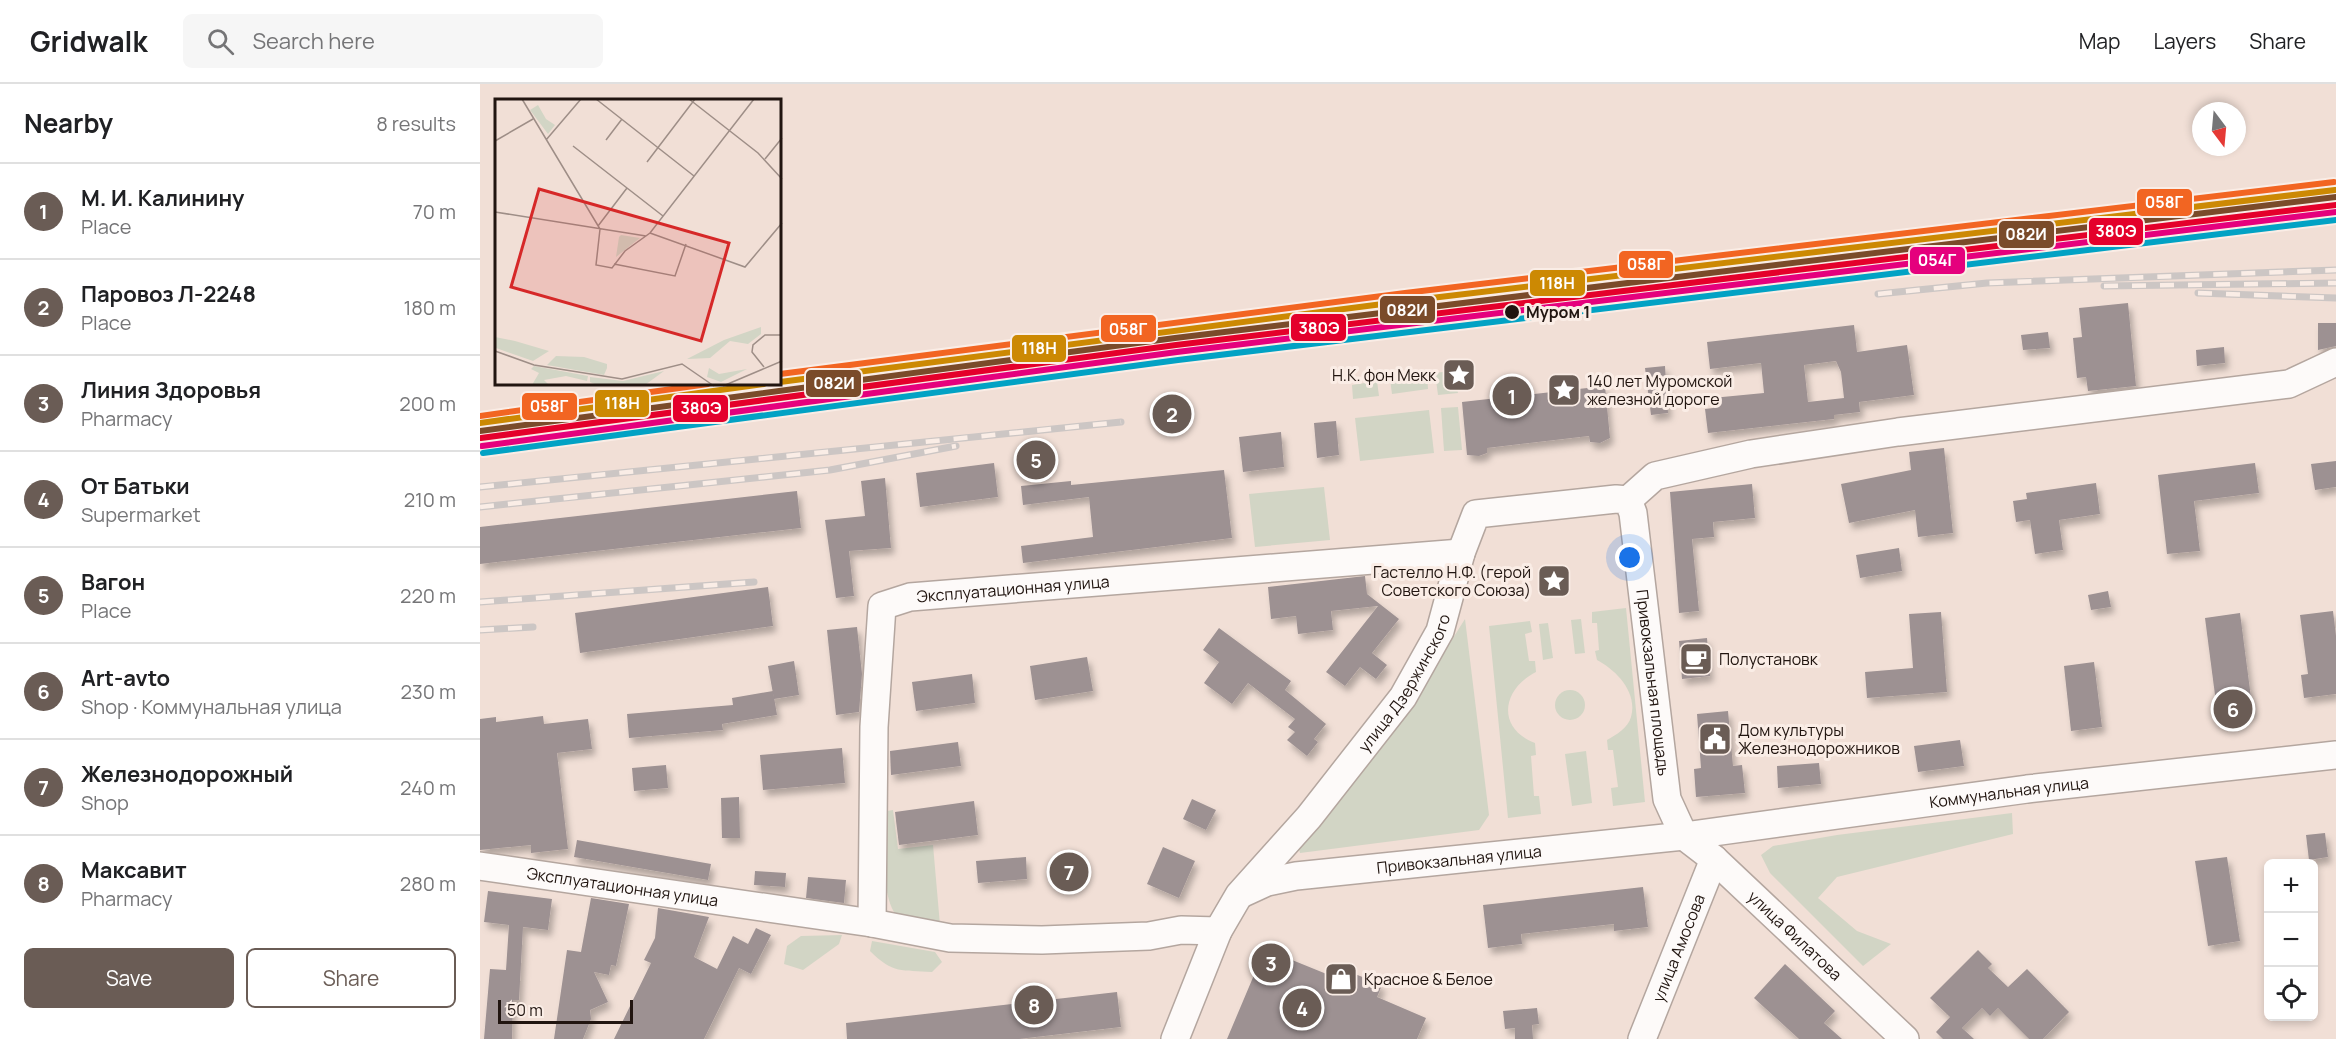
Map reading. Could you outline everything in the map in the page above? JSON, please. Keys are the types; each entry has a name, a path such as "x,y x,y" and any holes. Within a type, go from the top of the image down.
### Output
{"street":[{"path":"1628,500 1655,476 1751,454 1898,432 2289,384 2336,362"},
{"name":"улица Дзержинского","path":"1175,1039 1218,931 1239,895 1294,833 1402,697 1440,631 1461,553 1476,514 1616,499 1628,500"},
{"name":"Привокзальная площадь","path":"1628,500 1633,513 1667,798 1684,836"},
{"name":"Эксплуатационная улица","path":"872,923 874,727 882,606 910,597 1461,553"},
{"name":"Коммунальная улица","path":"1684,836 2027,789 2336,755"},
{"path":"1294,833 1290,857 1296,876"},
{"name":"улица Филатова","path":"1684,836 1714,859 1905,1039"},
{"name":"Привокзальная улица","path":"1239,895 1267,882 1296,876 1684,836"},
{"name":"улица Амосова","path":"1642,1039 1714,859"},
{"name":"Эксплуатационная улица","path":"480,866 872,923 950,938 1042,940 1149,936 1181,930 1218,931"}],"green space":[{"path":"1450,371 1452,384 1456,384 1458,393 1438,395 1435,373"},
{"path":"1427,374 1428,389 1392,394 1390,379"},
{"path":"1377,381 1379,396 1353,399 1352,385"},
{"path":"1458,407 1462,450 1444,451 1441,408"},
{"path":"1429,410 1434,453 1360,461 1355,418"},
{"path":"1324,487 1330,540 1255,547 1249,494"},
{"path":"1562,576 1564,595 1548,597 1546,578"},
{"path":"1626,608 1645,802 1613,806 1611,788 1618,787 1613,750 1608,750 1607,740 1627,725 1632,708 1624,683 1597,660 1595,651 1599,650 1597,623 1592,623 1592,612"},
{"path":"1465,619 1489,815 1479,830 1300,853 1298,846 1397,727"},
{"path":"1581,619 1585,653 1575,654 1571,620"},
{"path":"1530,621 1532,632 1525,634 1529,661 1535,661 1536,672 1516,688 1510,698 1508,708 1509,718 1514,728 1522,736 1535,743 1536,755 1531,756 1534,796 1539,796 1541,814 1508,818 1489,626"},
{"path":"1548,623 1553,658 1543,660 1539,624"},
{"path":"1570,690 1581,694 1585,705 1581,716 1570,720 1559,716 1555,705 1559,694"},
{"path":"1586,751 1592,803 1572,806 1565,754"},
{"path":"893,810 898,849 933,845 940,925 903,919 893,910 884,868 881,812"},
{"path":"2012,813 2013,834 1837,877 1818,898 1857,931 1891,944 1863,966 1770,873 1761,855 1773,846 1837,835"},
{"path":"842,935 839,944 803,970 784,964 787,946 801,936"},
{"path":"872,941 935,952 942,962 932,972 898,969 885,964 870,951"}],"building":[{"path":"2128,303 2136,386 2088,391 2086,377 2077,378 2073,338 2082,337 2079,308"},
{"path":"2318,323 2336,323 2336,346 2318,350"},
{"path":"1854,325 1857,352 1907,345 1914,395 1859,402 1860,412 1834,415 1834,419 1708,433 1705,409 1713,408 1712,398 1764,393 1761,363 1710,369 1707,342","holes":["1836,361 1841,372 1844,398 1808,402 1804,365"]},
{"path":"2048,332 2050,348 2023,350 2021,335"},
{"path":"2224,347 2225,363 2197,366 2196,350"},
{"path":"1665,366 1668,413 1651,415 1645,368"},
{"path":"1605,386 1610,438 1600,443 1590,442 1589,436 1487,448 1487,453 1479,456 1467,455 1462,402"},
{"path":"1336,421 1339,455 1317,458 1314,423"},
{"path":"1281,432 1284,467 1243,472 1239,437"},
{"path":"1944,448 1953,533 1918,537 1915,510 1849,523 1841,484 1911,470 1909,452"},
{"path":"2336,461 2336,487 2315,490 2311,464"},
{"path":"994,463 998,497 920,507 916,473"},
{"path":"2255,463 2259,493 2194,501 2200,551 2167,554 2158,475"},
{"path":"1224,470 1232,538 1023,563 1021,546 1093,537 1089,497 1023,505 1021,486 1071,481 1071,485"},
{"path":"885,478 891,548 849,551 854,596 836,598 825,520 865,516 861,481"},
{"path":"2096,483 2100,514 2059,520 2063,550 2035,554 2030,520 2016,522 2013,501 2027,499 2026,493"},
{"path":"1752,484 1755,518 1713,522 1714,537 1692,539 1699,611 1679,613 1670,492"},
{"path":"797,491 801,528 480,564 480,527"},
{"path":"1899,548 1902,571 1860,578 1856,555"},
{"path":"1365,576 1367,594 1399,619 1372,653 1387,665 1376,679 1360,667 1345,686 1326,672 1378,606 1331,611 1333,630 1298,634 1296,616 1271,619 1268,587"},
{"path":"768,587 773,626 580,653 575,613"},
{"path":"2108,591 2111,607 2091,610 2088,595"},
{"path":"2333,611 2336,636 2336,694 2304,698 2301,675 2308,674 2300,615"},
{"path":"1941,612 1947,692 1867,698 1865,672 1913,668 1909,614"},
{"path":"2240,613 2253,713 2218,718 2205,618"},
{"path":"857,627 862,674 859,712 836,715 827,630"},
{"path":"1219,628 1291,681 1285,690 1326,724 1314,739 1318,742 1307,756 1287,740 1295,732 1288,727 1295,719 1248,683 1232,704 1204,683 1219,662 1203,650"},
{"path":"1707,638 1710,676 1682,679 1679,641"},
{"path":"1087,657 1093,691 1035,700 1030,666"},
{"path":"794,661 799,695 774,699 768,666"},
{"path":"2094,662 2102,727 2071,731 2064,666"},
{"path":"972,674 975,703 916,711 912,682"},
{"path":"773,691 777,715 722,724 723,730 629,738 627,714 733,705 732,698"},
{"name":"Дом культуры Железнодорожников","path":"1728,711 1733,766 1742,765 1745,793 1696,797 1694,769 1701,768 1697,714"},
{"path":"543,716 544,724 588,719 592,749 557,753 568,849 531,853 531,845 480,850 480,719 496,717 496,722"},
{"path":"1960,740 1964,766 1918,772 1914,746"},
{"path":"958,742 961,766 891,775 890,751"},
{"path":"842,748 845,783 763,790 760,755"},
{"path":"1819,763 1821,784 1778,788 1777,766"},
{"path":"666,765 668,788 634,791 632,768"},
{"path":"739,797 740,838 722,838 721,798"},
{"path":"1192,799 1216,810 1206,830 1183,819"},
{"path":"974,801 978,835 899,845 895,812"},
{"path":"2325,833 2328,857 2309,859 2306,835"},
{"path":"577,840 711,864 708,880 574,857"},
{"path":"1163,847 1195,861 1179,898 1147,884"},
{"path":"1026,857 1027,879 978,883 976,861"},
{"path":"2227,857 2240,941 2208,946 2195,861"},
{"path":"755,871 786,873 785,887 754,885"},
{"path":"808,877 846,880 844,903 806,898"},
{"path":"1643,887 1648,927 1614,931 1614,924 1521,934 1522,944 1488,948 1483,905"},
{"path":"488,891 552,899 548,930 523,927 519,1000 513,1000 512,1039 484,1039 490,969 506,970 509,925 484,922"},
{"path":"591,898 629,904 616,966 611,965 609,975 594,972 608,1002 590,1010 591,1019 583,1039 554,1039 567,950 581,952"},
{"path":"658,908 709,917 694,957 717,969 733,936 748,944 756,928 771,935 751,974 739,968 704,1039 614,1039 651,963 644,960 655,938"},
{"path":"1265,949 1329,975 1333,965 1382,985 1377,997 1426,1018 1417,1039 1227,1039"},
{"path":"1978,950 1992,964 1988,968 2008,987 2027,969 2069,1012 2043,1039 2029,1039 1998,1008 1990,1016 1982,1008 1962,1028 1974,1039 1943,1039 1936,1032 1950,1017 1930,998"},
{"path":"1785,964 1835,1011 1824,1023 1842,1039 1799,1039 1754,998"},
{"path":"1117,992 1121,1027 1019,1039 847,1039 846,1023"},
{"path":"1537,1008 1539,1024 1532,1025 1533,1039 1515,1039 1515,1028 1505,1029 1503,1011"}],"railway":[{"path":"1878,294 1987,283 2336,270"},
{"path":"2104,286 2336,283"},
{"path":"2198,293 2336,298"},
{"path":"480,487 1121,422"},
{"path":"480,507 830,470 956,446"},
{"path":"480,602 754,582"},
{"path":"480,630 533,627"}],"transit line":[{"name":"058Г","path":"782,374 1405,293 2334,182"},
{"name":"118Н","path":"782,382 1406,301 2335,190"},
{"name":"082И","path":"480,431 1175,338 2336,197"},
{"name":"380Э","path":"481,438 1176,345 2336,205"},
{"name":"054Г","path":"482,446 1177,352 2336,212"},
{"path":"483,453 1178,360 2336,220"},
{"name":"058Г","path":"480,416 694,386"},
{"name":"118Н","path":"480,423 749,386"}],"place":[{"name":"Муром 1","path":"1512,312"},
{"name":"Н.К. фон Мекк","path":"1459,375"},
{"name":"140 лет Муромской железной дороге","path":"1564,390"},
{"name":"М. И. Калинину","path":"1512,396"},
{"name":"Паровоз Л-2248","path":"1172,414"},
{"name":"Вагон","path":"1036,460"},
{"name":"Гастелло Н.Ф. (герой Советского Союза)","path":"1554,581"},
{"name":"Полустановк","path":"1696,659"},
{"name":"Art-avto","path":"2233,709"},
{"name":"Дом культуры Железнодорожников","path":"1715,739"},
{"name":"Железнодорожный","path":"1069,872"},
{"name":"Линия Здоровья","path":"1271,963"},
{"name":"Красное & Белое","path":"1341,979"},
{"name":"Максавит","path":"1034,1005"},
{"name":"От Батьки","path":"1302,1008"}]}
